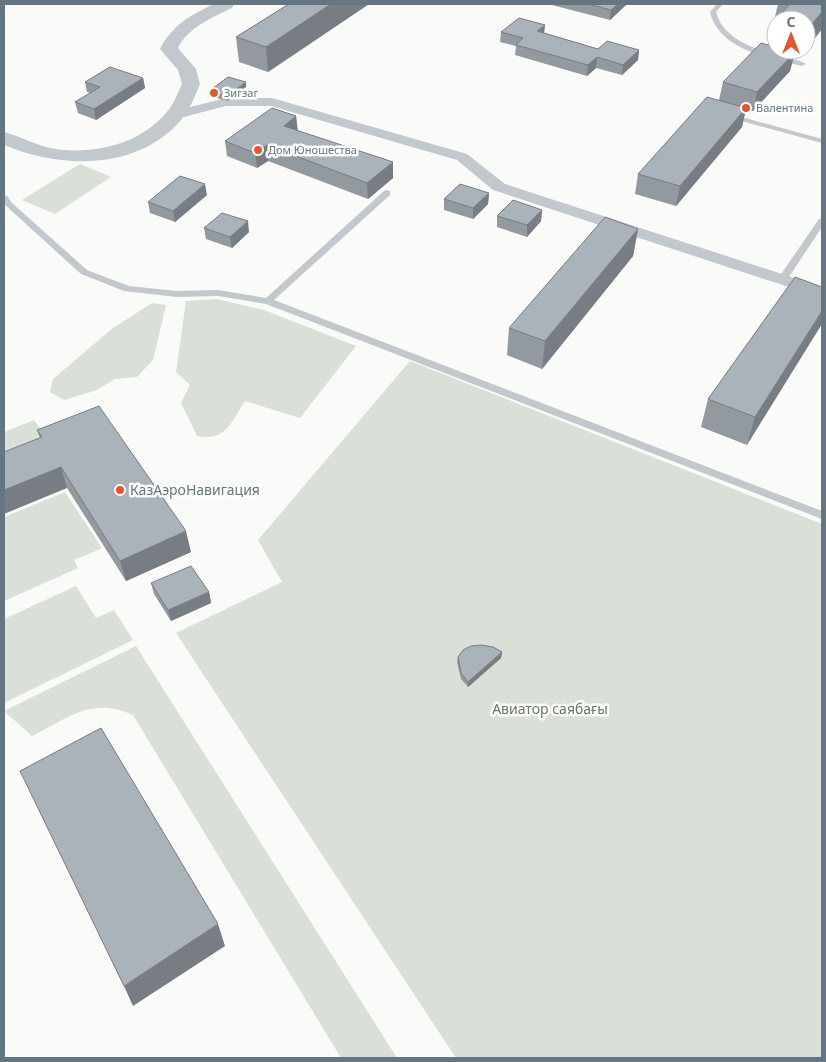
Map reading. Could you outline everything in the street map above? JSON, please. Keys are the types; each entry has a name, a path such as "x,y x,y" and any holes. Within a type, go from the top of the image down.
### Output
{"street":[{"path":"4,138 17,146 50,154 92,156 112,154 142,143 168,125 186,98 192,84 187,69 170,49 171,43 184,28 226,4"},
{"path":"176,115 226,102 272,102 462,157 499,187 822,293"}],"lane":[{"path":"720,4 713,12 713,18 721,32 761,52 802,64"},
{"path":"720,112 822,141"},
{"path":"268,301 387,193"},
{"path":"4,198 9,205 84,272 136,290 177,294 218,293 268,301 822,515"},
{"path":"782,280 822,221"}],"green space":[{"path":"80,164 111,177 55,214 22,200"},
{"path":"217,299 264,310 356,346 300,418 245,401 227,429 215,436 197,436 181,403 190,385 176,372 186,301"},
{"path":"152,303 166,305 153,360 137,377 115,379 97,390 64,400 50,392 53,379 113,328"},
{"name":"Авиатор саябағы","path":"410,361 822,524 822,1058 456,1058 176,633 282,582 258,540"},
{"path":"34,420 52,445 4,465 4,432"},
{"path":"65,492 102,548 74,560 78,568 4,601 4,517"},
{"path":"76,586 96,618 114,610 133,640 4,703 4,619"},
{"path":"136,646 397,1058 341,1058 133,715 105,708 92,709 69,716 32,736 4,711"}],"building":[{"path":"289,4 331,4 266,47 236,37"},
{"path":"588,4 618,4 611,10"},
{"path":"790,4 822,4 822,12 816,19 816,10 785,10"},
{"path":"519,18 545,25 537,31 598,49 607,41 639,50 623,65 597,57 588,65 516,45 523,38 501,32"},
{"path":"761,43 766,44 766,60 787,60 757,92 723,82"},
{"path":"110,67 143,78 94,109 75,102 100,87 85,82"},
{"path":"228,77 246,82 227,96 209,91"},
{"path":"707,97 746,108 680,186 638,174"},
{"path":"272,108 296,116 284,126 393,162 367,183 267,145 255,153 225,141"},
{"path":"180,176 205,184 173,211 148,202"},
{"path":"460,184 489,193 473,208 444,199"},
{"path":"513,200 542,210 527,225 497,216"},
{"path":"222,213 248,221 230,237 204,228"},
{"path":"605,217 638,229 545,341 509,328"},
{"path":"795,277 822,287 822,311 755,417 708,399"},
{"path":"99,406 186,531 120,561 61,467 4,490 4,452 42,437 37,430"},
{"path":"191,566 209,592 168,610 151,583"},
{"path":"471,646 493,647 502,652 468,682 461,673 458,657 463,650"},
{"path":"101,728 218,924 124,986 20,771"}],"place":[{"name":"Зигзаг","path":"214,93"},
{"name":"Валентина","path":"746,108"},
{"name":"Дом Юношества","path":"258,150"},
{"name":"КазАэроНавигация","path":"120,490"}]}
